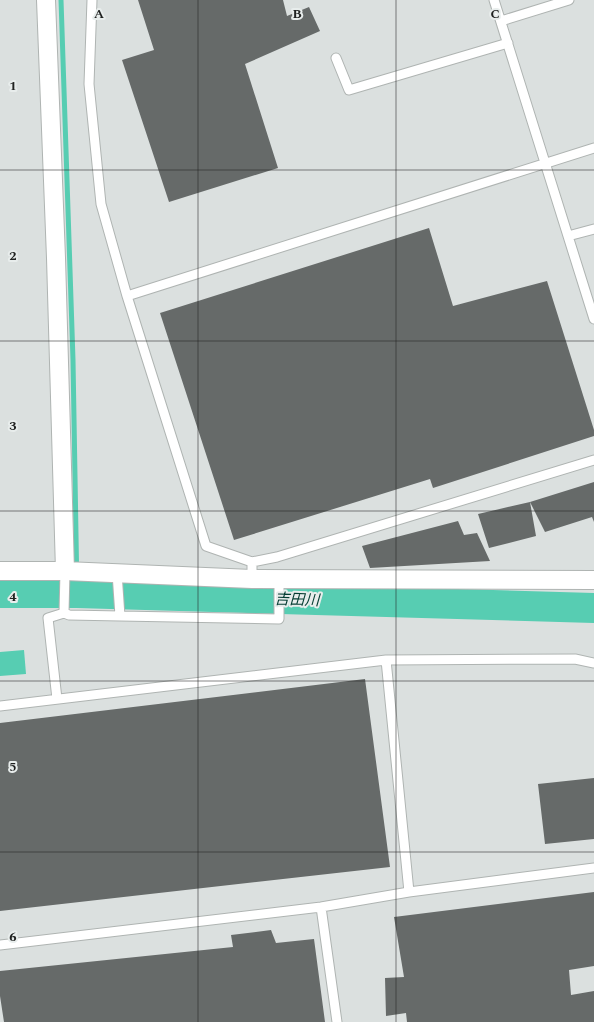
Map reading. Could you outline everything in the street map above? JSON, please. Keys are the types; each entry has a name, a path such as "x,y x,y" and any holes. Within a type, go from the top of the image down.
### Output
{"street":[{"path":"46,0 56,258 65,572"},
{"path":"0,571 118,574 252,570 279,580 594,580"}],"lane":[{"path":"92,0 89,84 101,204 127,296 206,546 252,570 277,557 594,460"},
{"path":"494,0 594,319"},
{"path":"501,21 569,0"},
{"path":"336,58 349,90 508,43"},
{"path":"127,296 594,148"},
{"path":"568,236 594,229"},
{"path":"64,613 65,572"},
{"path":"118,574 120,615"},
{"path":"57,699 48,618 64,613 69,615 279,619 279,580"},
{"path":"0,706 386,660 575,658 594,663"},
{"path":"386,660 409,892"},
{"path":"0,945 321,907 409,892 594,868"},
{"path":"321,907 337,1022"}],"shaded area":[{"path":"24,650 26,674 0,676 0,652"}],"building":[{"path":"138,0 283,0 287,16 309,7 320,31 245,64 278,168 169,202 122,60 154,50"},
{"path":"429,228 453,306 547,281 594,430 594,436 433,488 430,479 234,540 160,313"},
{"path":"594,482 594,522 592,517 545,532 530,502"},
{"path":"530,502 536,536 489,548 478,514"},
{"path":"458,521 464,535 477,533 490,561 370,568 362,546"},
{"path":"365,679 390,867 0,911 0,723"},
{"path":"594,778 594,839 545,844 538,784"},
{"path":"594,892 594,966 569,970 571,995 594,991 594,1022 407,1022 406,1013 386,1016 385,978 404,977 394,917"},
{"path":"271,930 276,943 314,939 325,1022 4,1022 0,996 0,971 233,947 231,935"}],"waterway":[{"path":"61,0 73,360 77,593"},
{"name":"吉田川","path":"0,593 77,593 594,608"}]}
